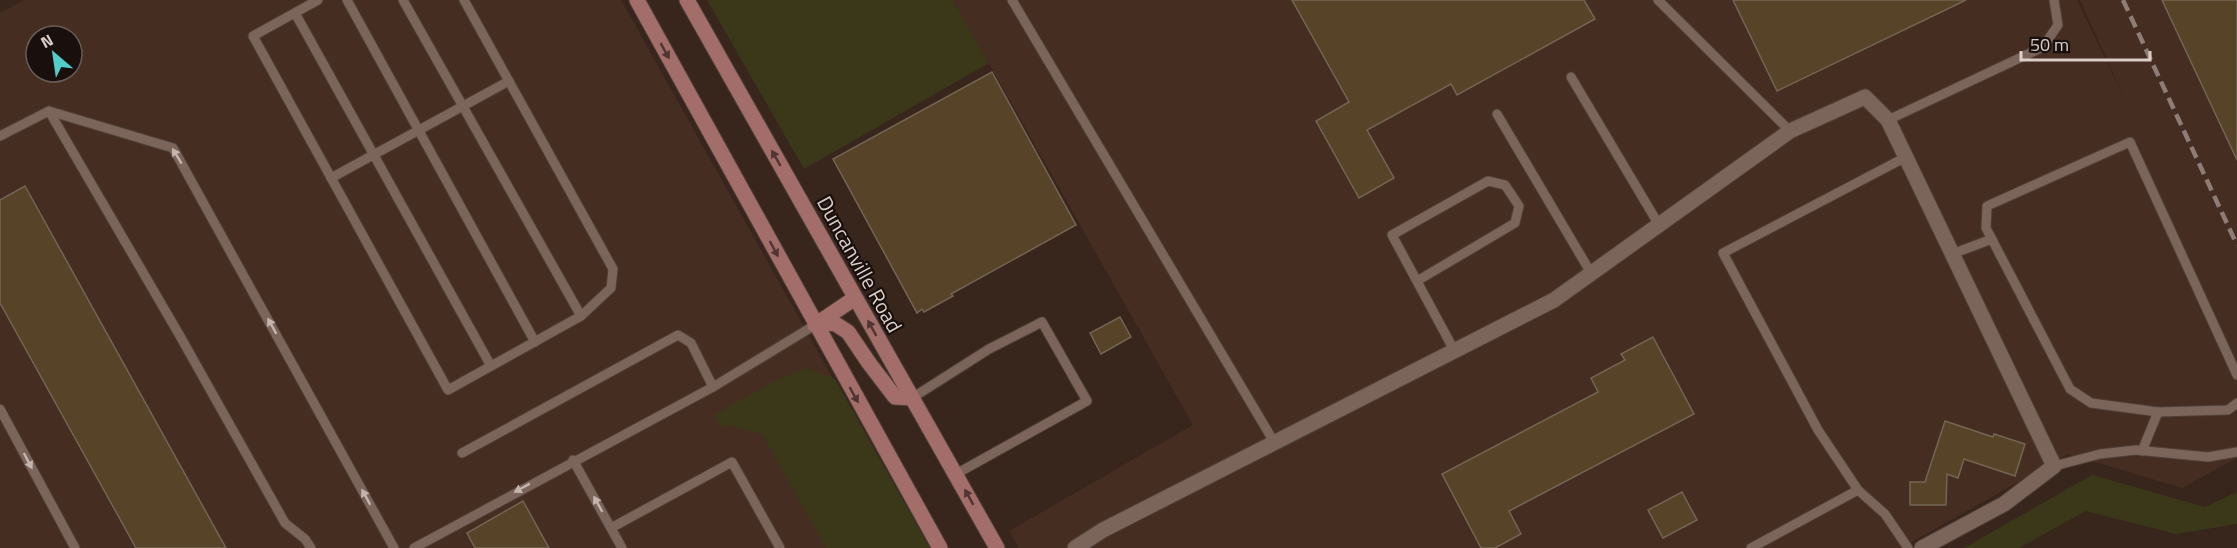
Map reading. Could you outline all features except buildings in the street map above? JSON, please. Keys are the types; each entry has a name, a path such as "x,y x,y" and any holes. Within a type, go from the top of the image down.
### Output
{"main road":[{"path":"637,0 940,548"},
{"name":"Duncanville Road","path":"687,0 997,548"},
{"path":"815,325 855,298"},
{"path":"815,325 834,323 848,332 895,397 912,398"}],"street":[{"path":"1075,548 1103,530 1554,300 1790,131 1865,97 1888,120 2054,466 2004,504 1922,548"}],"lane":[{"path":"318,0 253,36 448,390 581,316 611,288 613,269 465,0"},
{"path":"347,0 535,342"},
{"path":"403,0 581,316"},
{"path":"1012,0 1274,442"},
{"path":"1658,0 1790,131"},
{"path":"1888,120 2043,47 2058,25 2054,0"},
{"path":"294,13 491,366"},
{"path":"1571,77 1659,225"},
{"path":"331,178 509,81"},
{"path":"49,111 180,336 285,523 305,539 311,548"},
{"path":"0,136 49,111 173,148 394,548"},
{"path":"1497,114 1591,273"},
{"path":"2237,375 2130,142 1987,206 1986,228 2070,389 2091,403 2158,412 2228,410 2237,403"},
{"path":"1906,157 1723,253 1818,430 1858,490 1884,514 1908,548"},
{"path":"1417,281 1515,223 1519,206 1505,185 1488,181 1392,235 1454,350"},
{"path":"1952,254 1992,239"},
{"path":"912,398 989,349 1042,322 1087,401 956,474"},
{"path":"414,548 573,460 712,387 815,325"},
{"path":"462,453 678,335 691,343 712,387"},
{"path":"0,409 75,548"},
{"path":"2142,451 2158,412"},
{"path":"2054,466 2100,454 2142,451 2208,457 2237,452"},
{"path":"573,460 622,548"},
{"path":"610,528 732,462 780,548"},
{"path":"1751,548 1858,490"}],"shaded area":[{"path":"24,0 621,0 928,548 0,548 0,13"},
{"path":"707,0 953,0 989,63 804,169"},
{"path":"953,0 2077,0 2127,104 2080,0 2165,0 2237,157 2237,458 2182,488 2068,454 1901,548 1019,548 1009,531 1193,425"},
{"path":"806,368 835,379 930,548 826,548 762,434 728,425 721,427 714,415 780,378"},
{"path":"2092,475 2205,507 2237,492 2237,524 2176,534 2086,511 2019,548 1964,548"}],"railway":[{"path":"2123,0 2237,245"}]}
